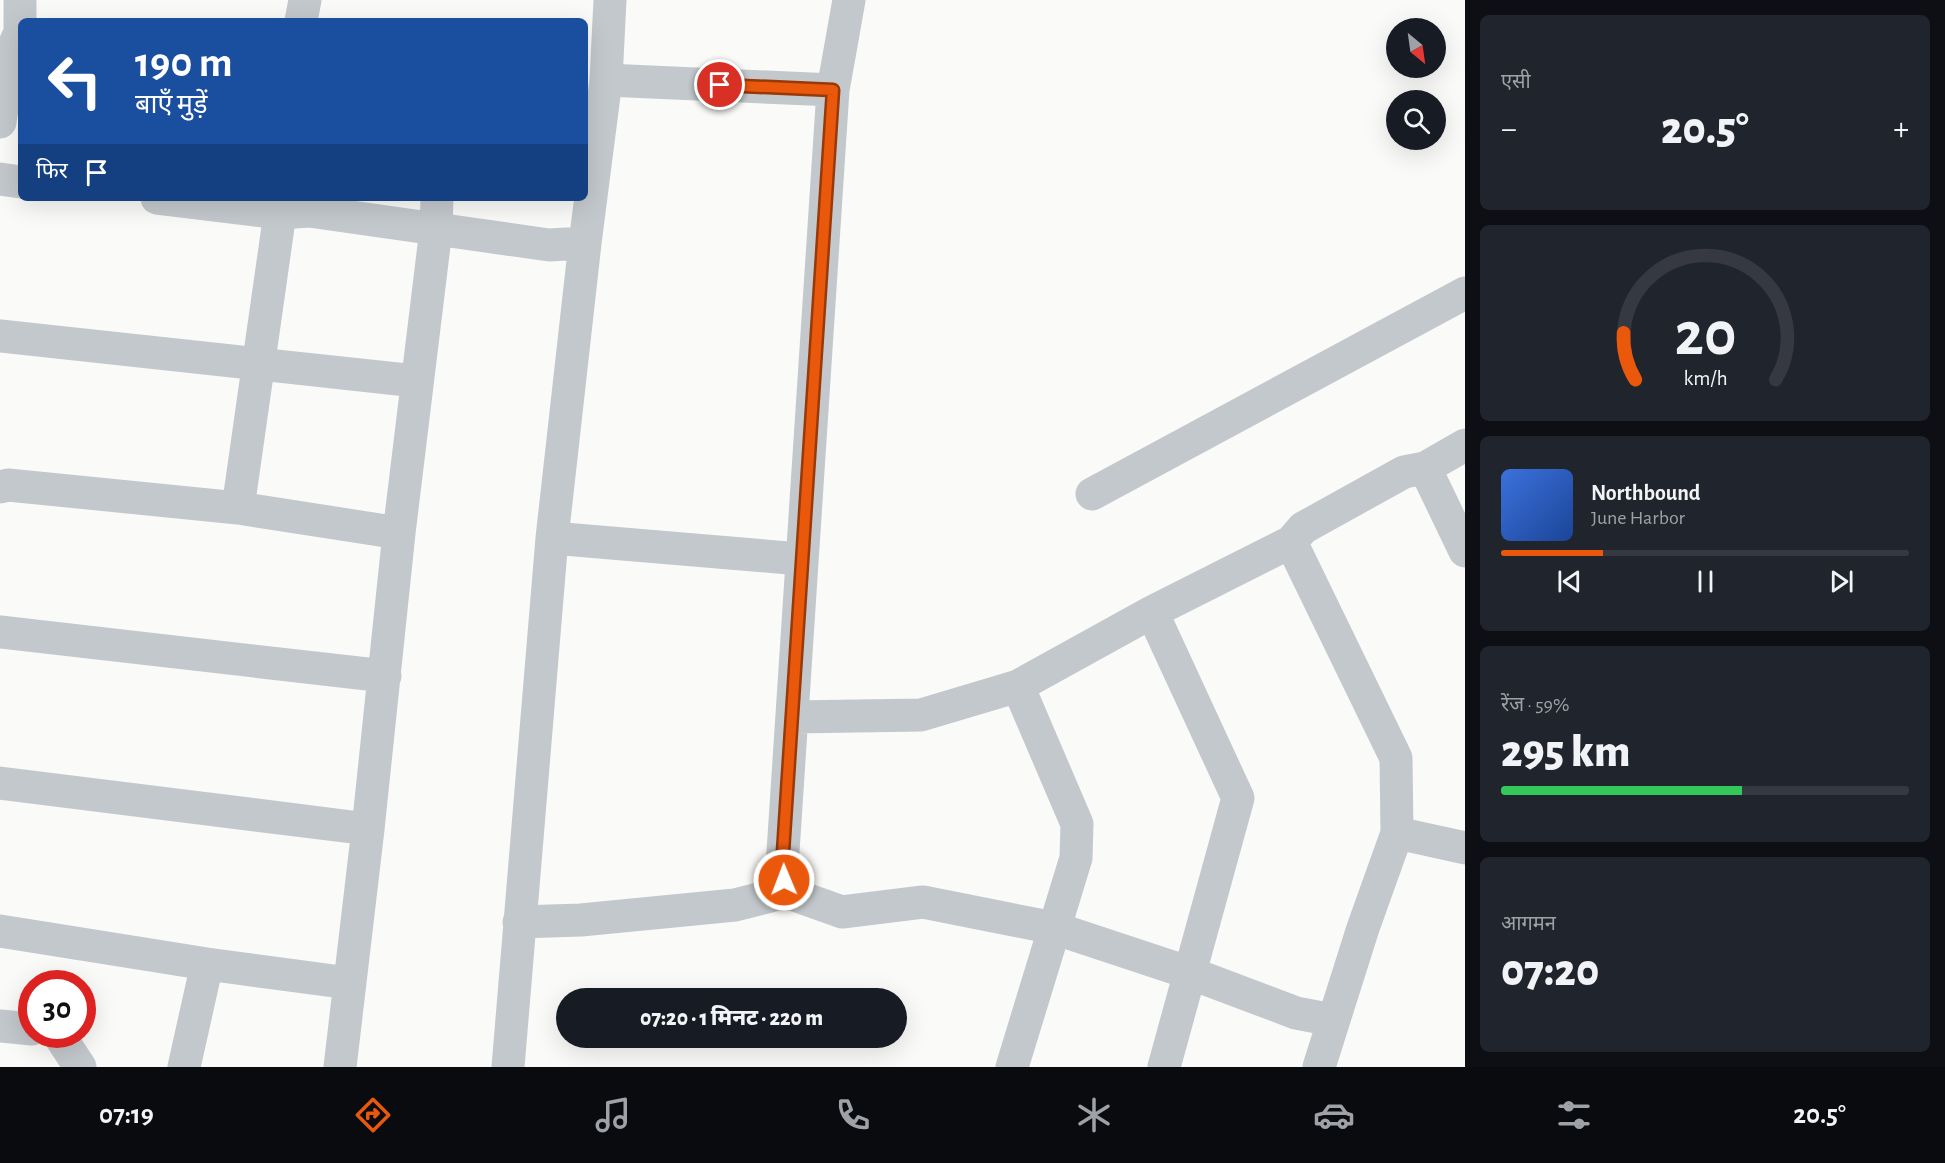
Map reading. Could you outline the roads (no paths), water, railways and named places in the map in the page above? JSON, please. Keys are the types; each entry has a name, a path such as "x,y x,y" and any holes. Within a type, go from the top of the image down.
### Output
{"street":[{"path":"20,0 21,18"},
{"path":"302,18 305,0"},
{"path":"508,1067 552,538 606,80 610,0"},
{"path":"786,892 782,867 833,90 849,0"},
{"path":"0,122 10,55 18,38"},
{"path":"606,80 833,90"},
{"path":"0,179 18,182"},
{"path":"182,201 280,213 437,214 549,245 585,243"},
{"path":"238,508 280,213"},
{"path":"340,1067 416,381 437,214"},
{"path":"1092,494 1465,293"},
{"path":"0,336 416,381"},
{"path":"792,717 921,715 1018,686 1152,612 1291,542 1303,528 1404,472 1425,468 1465,445"},
{"path":"1425,468 1465,551"},
{"path":"0,486 238,508 399,533"},
{"path":"552,538 801,559"},
{"path":"1291,542 1396,758 1397,833 1363,928 1319,1067"},
{"path":"1152,612 1238,798 1164,1067"},
{"path":"0,632 385,676"},
{"path":"1012,1067 1076,858 1077,824 1018,686"},
{"path":"0,783 368,829"},
{"path":"1397,833 1465,848"},
{"path":"519,922 581,920 735,905 786,892 842,912 923,902 1054,928 1190,973 1296,1013 1333,1020"},
{"path":"0,931 207,964 350,983"},
{"path":"184,1067 207,964"},
{"path":"0,1026 18,1028"},
{"path":"68,1048 80,1067"}]}
